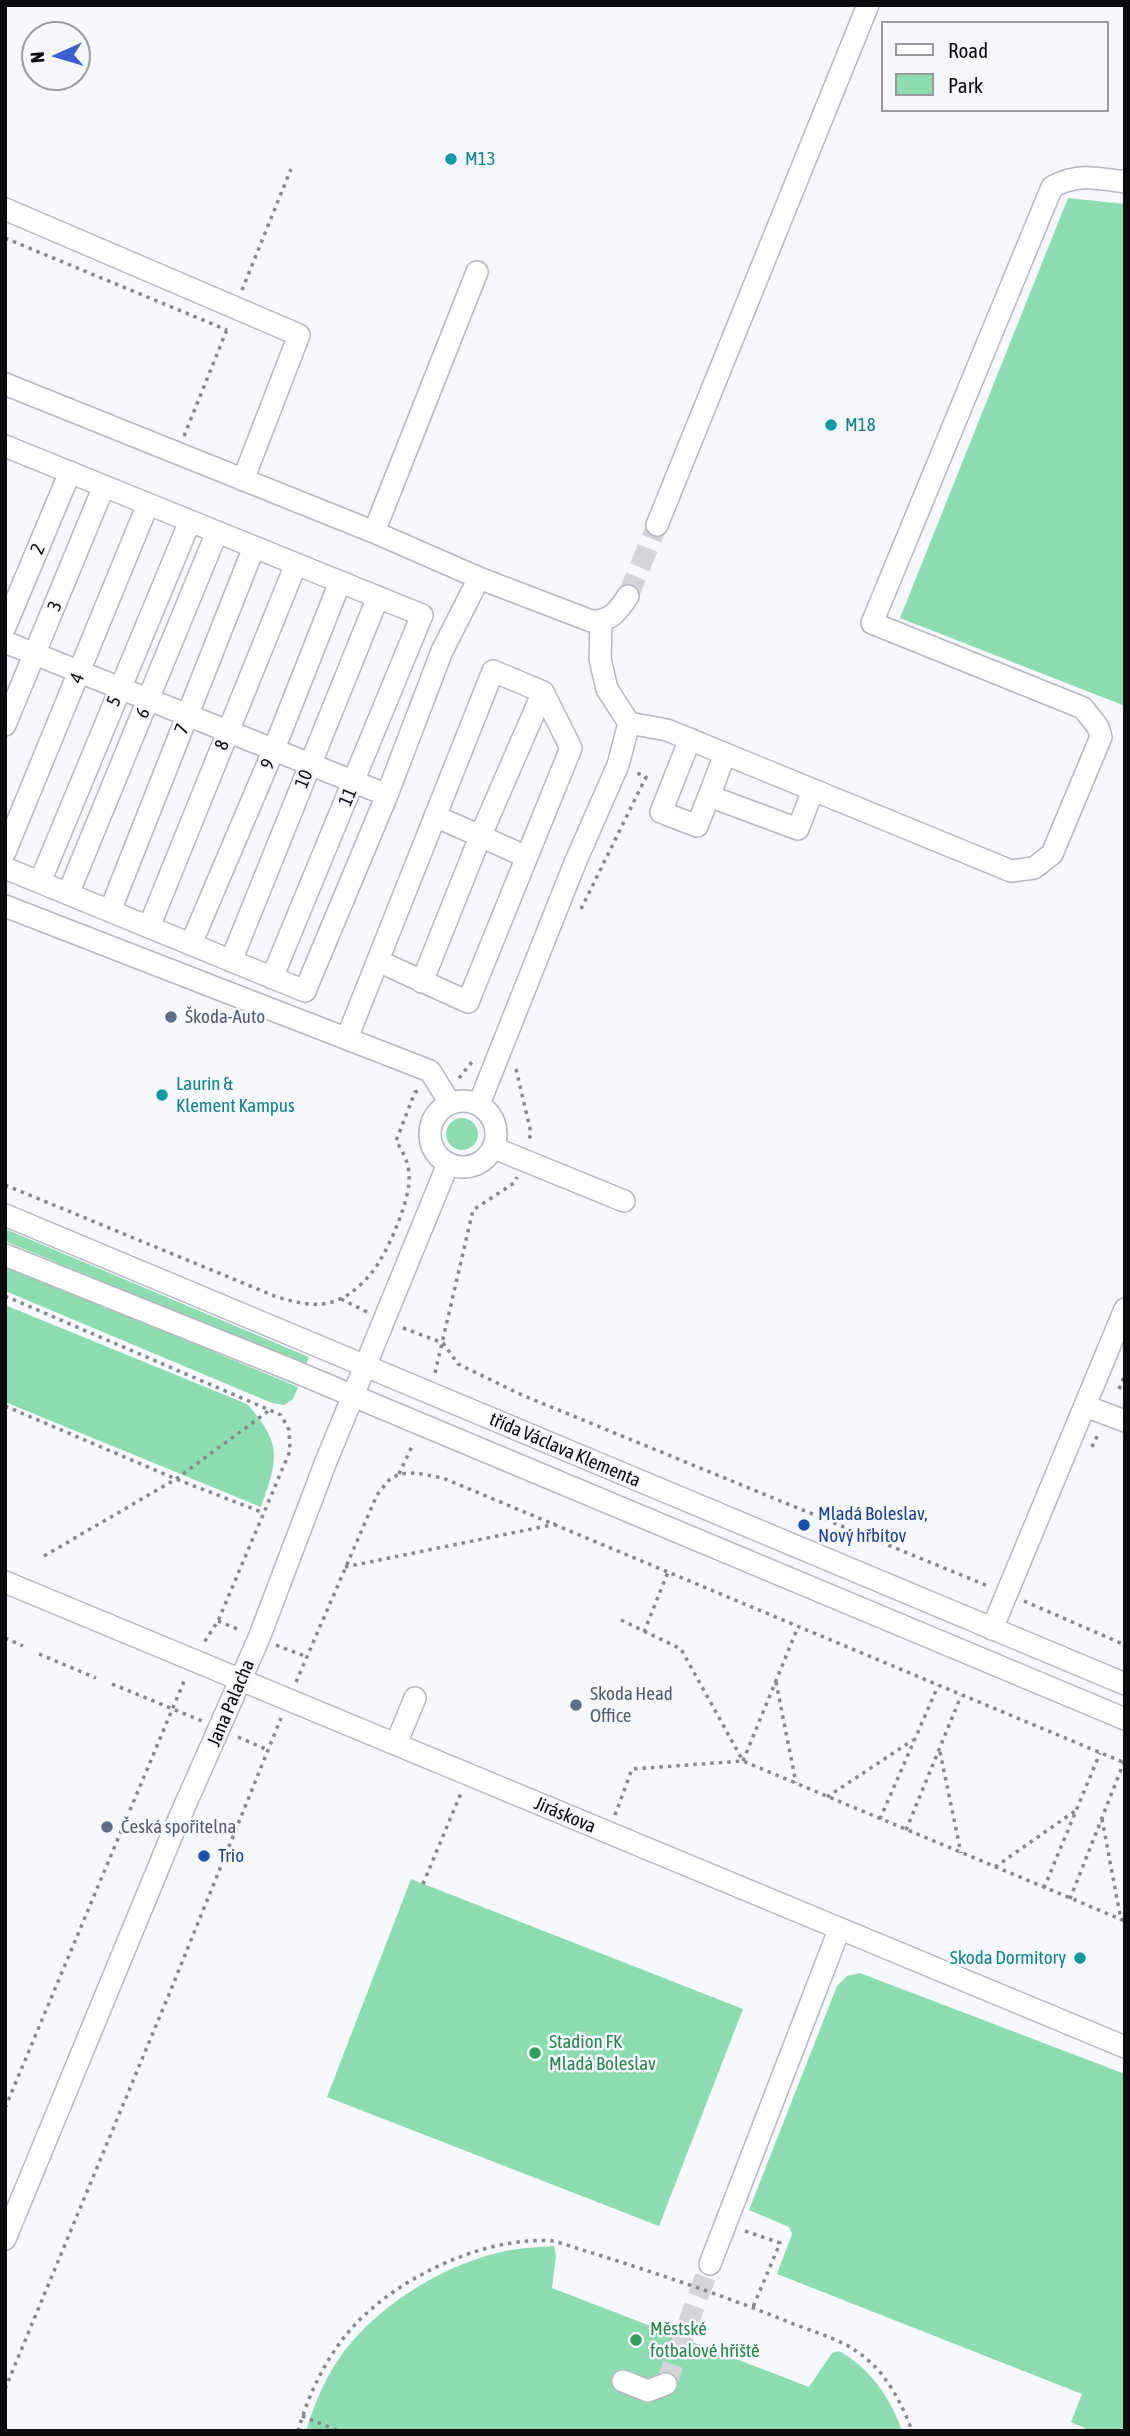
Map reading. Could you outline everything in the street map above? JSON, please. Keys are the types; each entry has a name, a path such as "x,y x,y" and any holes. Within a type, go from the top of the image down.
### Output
{"street":[{"path":"657,525 868,5"},
{"path":"601,622 600,659 607,689 629,723 667,730 1011,871 1034,868 1052,854 1101,737 1098,727 1083,709 872,623 1052,187 1069,178 1125,182"},
{"path":"5,209 299,335 243,480"},
{"path":"374,533 477,272"},
{"path":"5,384 583,619 601,622 609,619 628,596"},
{"path":"5,446 377,597"},
{"name":"2","path":"5,627 14,581 70,472"},
{"name":"3","path":"5,725 104,486"},
{"name":"4","path":"5,852 148,503"},
{"name":"5","path":"40,882 190,521"},
{"name":"6","path":"68,894 217,531"},
{"name":"7","path":"110,911 254,547"},
{"name":"8","path":"149,927 296,564"},
{"path":"5,867 304,991 387,795 442,652 479,578"},
{"name":"9","path":"191,944 341,582"},
{"name":"11","path":"272,978 422,615 377,597"},
{"name":"10","path":"231,961 377,597"},
{"path":"5,642 387,795"},
{"path":"347,1038 493,671 542,692 571,748 468,1002 378,961"},
{"path":"422,982 542,692"},
{"path":"479,1104 507,1066 508,1035 575,863 618,765 629,723"},
{"path":"690,739 661,812 698,826 725,754"},
{"path":"709,796 798,829 813,790"},
{"path":"435,816 527,857"},
{"path":"5,906 430,1070 444,1094 440,1111 430,1129 433,1150 448,1164 458,1168 479,1164 494,1148 497,1129 493,1119 479,1104 444,1094"},
{"path":"494,1148 624,1201"},
{"name":"Jana Palacha","path":"5,2239 169,1843 241,1681 448,1164"},
{"name":"třída Václava Klementa","path":"5,1215 1125,1684"},
{"name":"třída Václava Klementa","path":"5,1255 1125,1719"},
{"path":"992,1629 1125,1309"},
{"path":"1085,1406 1125,1421"},
{"name":"Jiráskova","path":"5,1582 1125,2047"},
{"path":"396,1744 415,1698"},
{"path":"710,2264 723,2224 839,1930"},
{"path":"623,2381 648,2391 666,2384"}],"path":[{"path":"5,238 227,330"},
{"path":"508,1035 507,1066 531,1133 525,1159 514,1183 473,1210 443,1343 458,1364 522,1395 1007,1593 1125,1645"},
{"path":"5,1185 276,1297 314,1306 341,1299 379,1264 408,1196 410,1175 405,1155 396,1141 415,1092 444,1094 480,1054 507,1066"},
{"path":"5,1296 281,1415 289,1430 290,1451 218,1621 192,1660 5,2108"},
{"path":"1119,1389 1125,1375"},
{"path":"5,1406 176,1479 264,1513"},
{"path":"44,1556 176,1479 270,1410"},
{"path":"5,2389 345,1567 377,1495 389,1480 400,1474 416,1473 443,1478 1124,1763 1070,1899"},
{"path":"345,1567 557,1524"},
{"path":"644,1632 668,1571"},
{"path":"621,1620 681,1649 743,1761"},
{"path":"743,1761 798,1626"},
{"path":"5,1638 23,1646"},
{"path":"40,1654 96,1678"},
{"path":"776,1682 796,1783"},
{"path":"112,1684 204,1722"},
{"path":"880,1819 938,1686"},
{"path":"906,1830 961,1695"},
{"path":"236,1736 268,1750"},
{"path":"827,1797 915,1739"},
{"path":"939,1749 961,1853"},
{"path":"1044,1888 1100,1753"},
{"path":"608,1833 632,1769 743,1761 1123,1921"},
{"path":"423,1884 468,1774"},
{"path":"995,1867 1077,1810"},
{"path":"1102,1818 1123,1921"},
{"path":"723,2224 779,2243 753,2307"},
{"path":"298,2431 324,2368 346,2334 402,2287 436,2266 485,2248 513,2241 554,2241 695,2285 842,2341 865,2357 886,2381 906,2412 912,2431"},
{"path":"302,2416 340,2431"}],"green space":[{"path":"1068,198 1125,204 1125,706 900,618"},
{"path":"462,1118 473,1123 478,1134 473,1145 462,1150 451,1145 446,1134 451,1123"},
{"path":"5,1229 309,1357 305,1366 5,1241"},
{"path":"5,1265 298,1387 293,1399 284,1405 272,1403 5,1291"},
{"path":"5,1305 247,1404 267,1430 274,1453 271,1477 261,1507 5,1402"},
{"name":"Stadion FK Mladá Boleslav","path":"411,1879 743,2009 659,2226 327,2097"},
{"path":"860,1973 1125,2074 1125,2431 1091,2431 1071,2422 1082,2394 777,2274 792,2234 789,2227 749,2210 837,1986 847,1976"},
{"path":"554,2246 556,2255 552,2288 809,2387 832,2353 839,2351 860,2366 878,2385 892,2407 902,2431 306,2431 322,2388 339,2358 361,2332 397,2300 439,2275 483,2257 511,2250"}],"tunnel":[{"path":"628,596 657,525"},
{"path":"666,2384 710,2264"}],"place":[{"name":"M13","path":"451,159"},
{"name":"M18","path":"831,425"},
{"name":"Škoda-Auto","path":"171,1017"},
{"name":"Laurin & Klement Kampus","path":"162,1095"},
{"name":"Mladá Boleslav, Nový hřbitov","path":"804,1525"},
{"name":"Skoda Head Office","path":"576,1705"},
{"name":"Česká spořitelna","path":"107,1827"},
{"name":"Trio","path":"204,1856"},
{"name":"Skoda Dormitory","path":"1080,1958"},
{"name":"Stadion FK Mladá Boleslav","path":"535,2053"},
{"name":"Městské fotbalové hřiště","path":"636,2340"}]}
